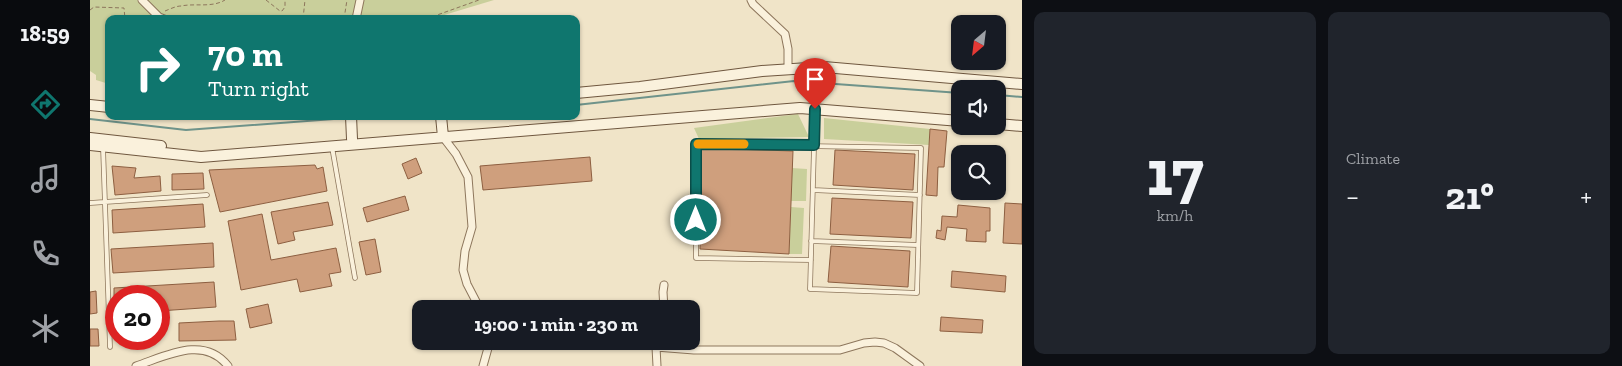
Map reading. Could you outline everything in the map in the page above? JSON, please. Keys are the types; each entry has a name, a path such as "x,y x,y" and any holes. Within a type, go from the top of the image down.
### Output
{"street":[{"path":"142,0 159,15"},
{"path":"357,15 360,0"},
{"path":"751,0 785,34 788,49 788,70"},
{"path":"580,93 824,67 1022,84"},
{"path":"90,138 103,143 202,158 332,147 442,134 800,103 951,114"},
{"path":"90,105 105,107"},
{"path":"90,145 103,143 202,150 800,108 951,120"},
{"path":"1006,119 1022,120"},
{"path":"351,120 352,139"},
{"path":"441,120 442,134 456,154 468,177 472,226 465,251 463,270 467,284 475,300"},
{"path":"1006,125 1022,126"},
{"path":"663,300 664,285"},
{"path":"700,350 840,350 875,342 884,343 895,348 920,366"},
{"path":"136,366 179,351 203,350 221,357 228,366"},
{"path":"483,366 487,350"},
{"path":"657,366 658,350"}],"lane":[{"path":"811,260 696,258 696,144 814,145 921,148 917,293 810,289 812,241 814,145 815,109"},
{"path":"103,143 108,285"},
{"path":"332,147 355,278"},
{"path":"813,190 920,195"},
{"path":"90,203 207,195"},
{"path":"812,241 918,245"}],"path":[{"path":"164,15 166,11 180,6 220,3 225,0"},
{"path":"266,0 282,11 285,7 285,0"},
{"path":"303,15 305,0"},
{"path":"345,15 347,0"},
{"path":"437,15 479,0"},
{"path":"90,10 94,7 124,8 125,15"}],"green space":[{"path":"90,0 494,0 444,15 105,15 105,83 96,80 96,75 90,71"},
{"path":"798,114 809,137 699,139 694,128"},
{"path":"824,118 930,129 929,145 824,139"},
{"path":"792,168 807,169 806,201 791,201"},
{"path":"791,207 804,208 802,254 789,254"}],"building":[{"path":"930,129 947,131 944,167 938,167 937,196 926,195"},
{"path":"701,148 793,151 789,254 700,249"},
{"path":"835,150 915,154 913,190 833,185"},
{"path":"590,157 592,181 483,190 480,166"},
{"path":"416,158 422,173 408,179 402,164"},
{"path":"315,165 317,169 323,167 327,191 220,212 209,170"},
{"path":"112,166 136,168 134,178 160,176 161,191 115,195"},
{"path":"203,173 204,189 172,190 172,174"},
{"path":"405,196 409,210 367,222 363,208"},
{"path":"832,198 913,202 911,238 830,234"},
{"path":"328,202 333,225 293,232 295,240 278,244 271,212"},
{"path":"1005,203 1022,204 1022,244 1003,243"},
{"path":"203,204 205,227 113,233 112,210"},
{"path":"958,205 990,208 990,231 986,231 986,242 966,241 967,229 947,227 945,240 936,238 937,230 941,231 942,216 957,217"},
{"path":"262,214 271,260 336,248 341,272 329,274 332,286 300,292 297,279 241,290 228,221"},
{"path":"375,239 381,272 366,275 359,242"},
{"path":"213,243 214,267 113,273 111,249"},
{"path":"831,246 910,251 908,287 828,282"},
{"path":"952,271 1006,276 1005,292 951,287"},
{"path":"214,282 216,307 170,310 170,285 164,285"},
{"path":"96,291 97,313 90,314 90,292"},
{"path":"268,304 272,323 250,328 246,309"},
{"path":"941,317 983,320 982,333 940,331"},
{"path":"234,321 236,340 179,341 179,323"},
{"path":"90,329 98,329 99,346 90,346"}],"waterway":[{"path":"580,105 794,81 951,92"},
{"path":"1006,96 1022,97"},
{"path":"90,119 186,130 320,120"}],"slow traffic":[{"path":"698,144 744,144"}],"route":[{"path":"696,220 696,144 814,145 815,109"}]}
